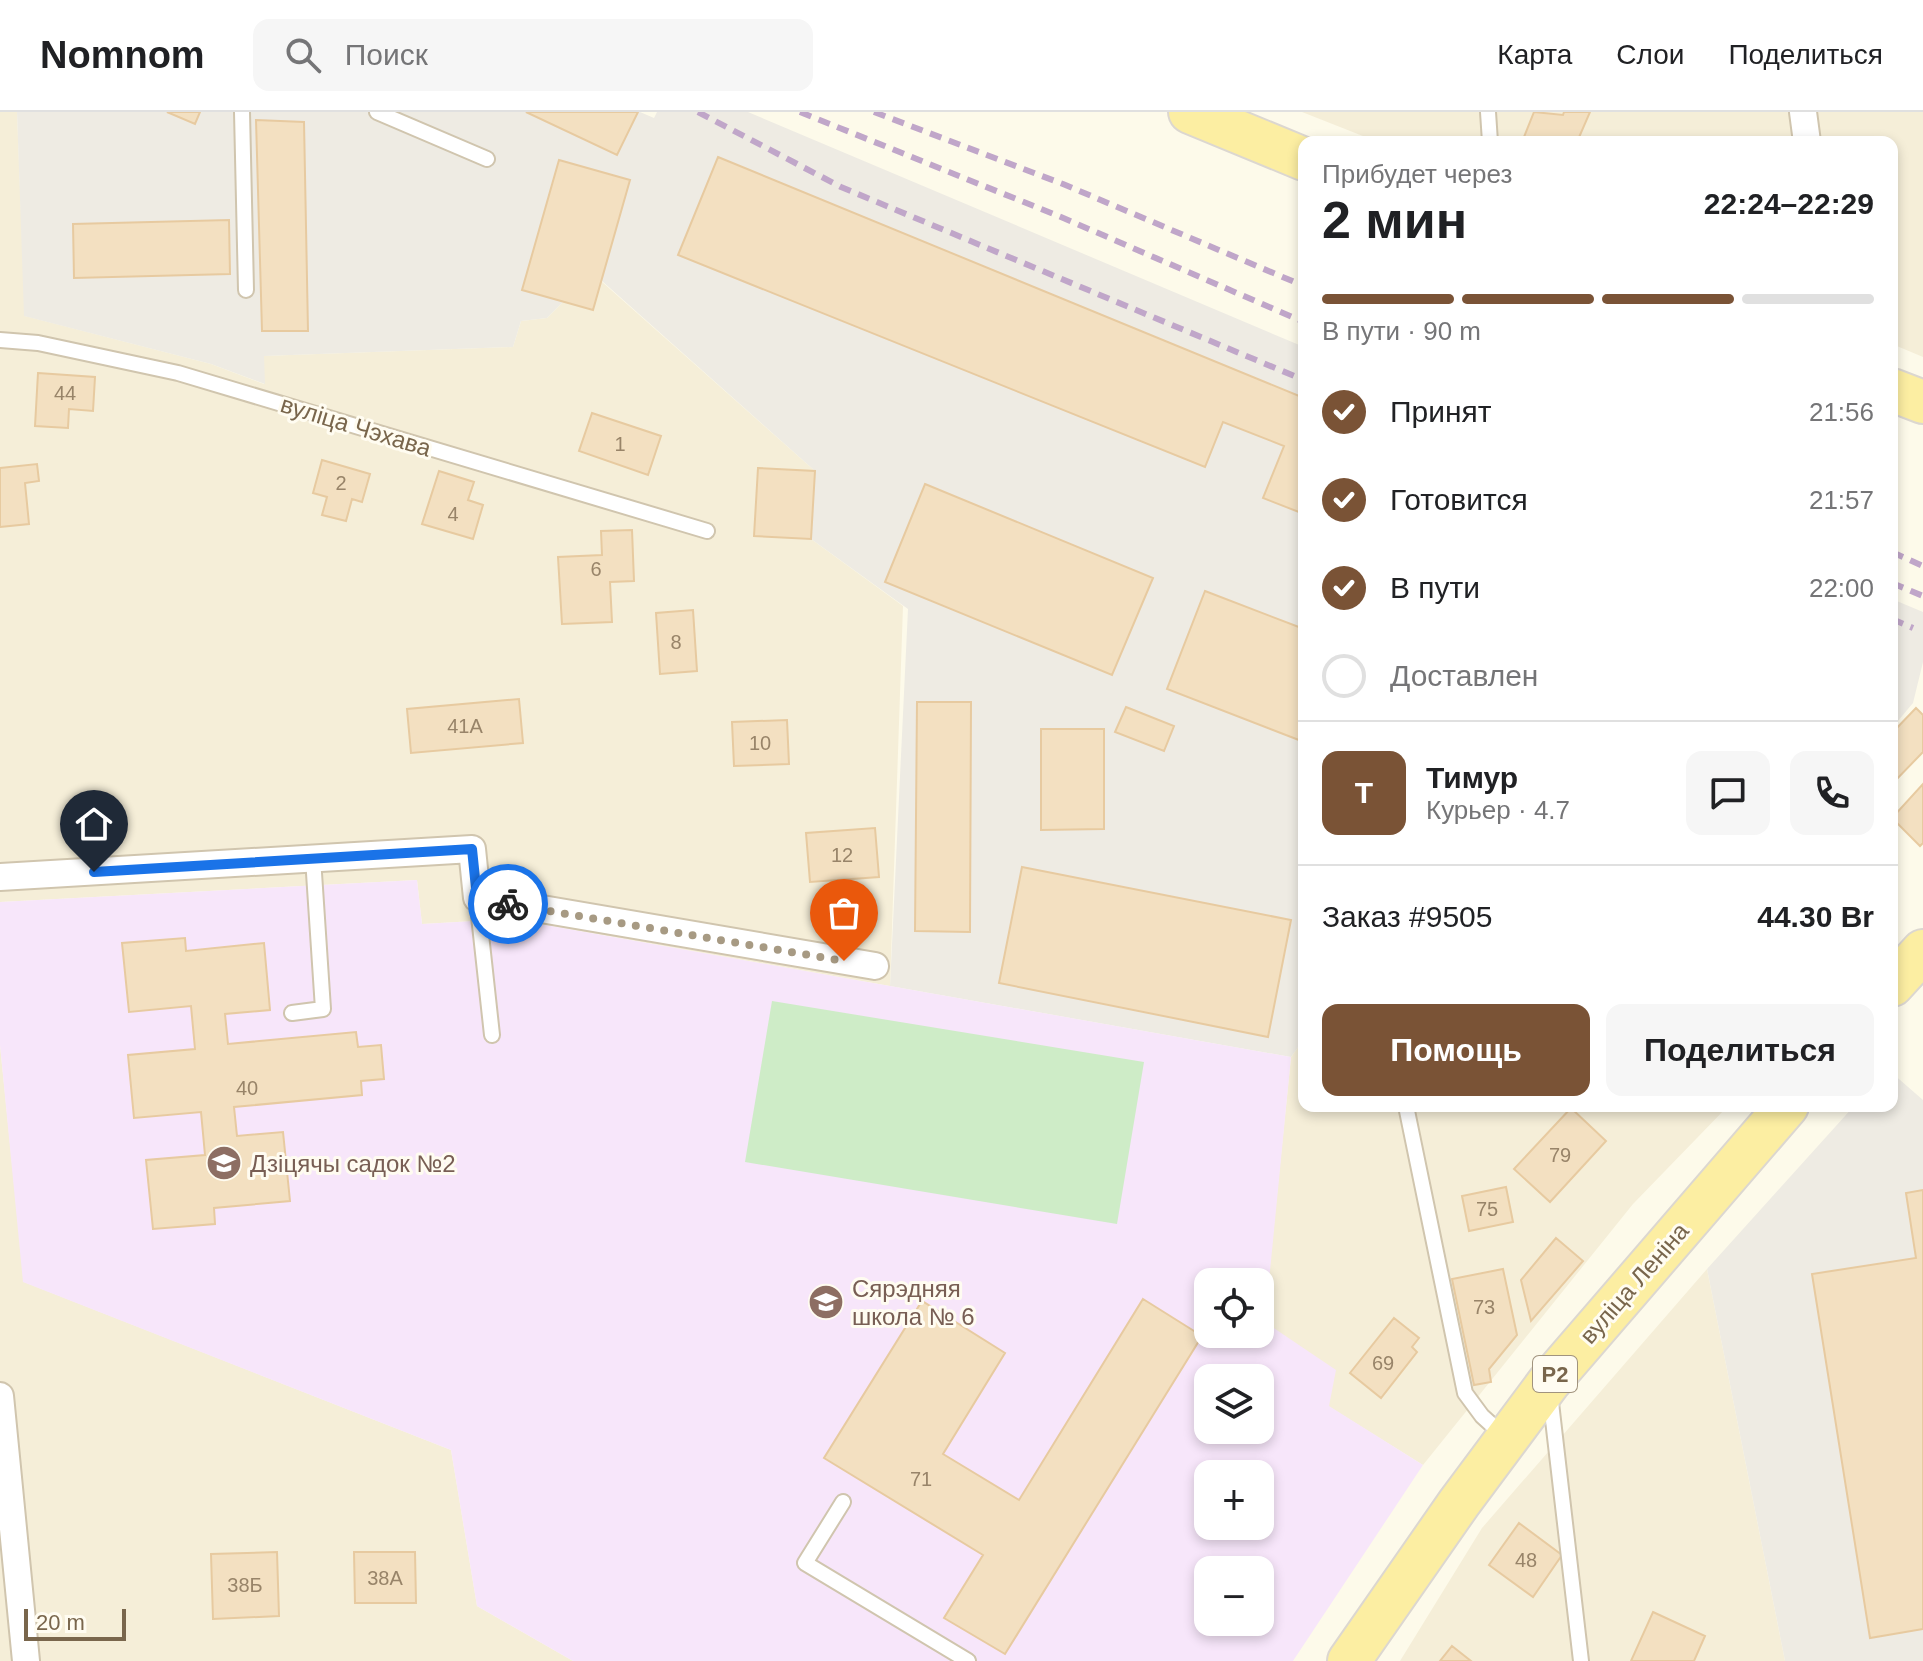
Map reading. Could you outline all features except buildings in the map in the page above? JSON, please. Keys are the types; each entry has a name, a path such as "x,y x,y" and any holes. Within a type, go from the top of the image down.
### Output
{"main road":[{"path":"1190,112 1298,157"},
{"path":"1898,392 1923,402"},
{"path":"1898,978 1923,951"},
{"name":"вуліца Леніна","path":"1349,1661 1549,1382 1782,1112"}],"street":[{"path":"1803,112 1806,136"},
{"path":"0,877 472,849 477,898 875,966"},
{"path":"0,1396 26,1661"}],"lane":[{"path":"242,112 246,290"},
{"path":"377,112 487,159"},
{"path":"1488,112 1490,136"},
{"name":"вуліца Чэхава","path":"0,340 38,343 178,373 707,531"},
{"path":"292,1013 323,1009 313,858"},
{"path":"477,898 492,1035"},
{"path":"1407,1112 1465,1393 1482,1416 1507,1438"},
{"path":"1549,1382 1581,1661"},
{"path":"843,1502 805,1563 968,1661"}],"shaded area":[{"path":"0,112 17,112 25,316 211,364 264,384 263,356 513,347 521,321 547,318 563,302 601,281 815,471 811,539 903,606 890,986 512,919 422,924 417,880 0,902"},
{"path":"17,112 640,112 654,118 657,112 748,112 1298,344 1298,1047 1291,1057 890,986 908,609 811,539 815,471 602,281 593,310 563,302 547,318 521,321 513,347 264,356 265,384 211,364 24,316"},
{"path":"1302,112 1923,112 1923,357 1898,347 1898,136 1363,136"},
{"path":"1898,602 1923,612 1923,662 1913,703 1898,721"},
{"name":"Сярэдняя школа № 6","path":"417,880 422,924 512,919 1291,1057 1270,1268 1194,1268 1194,1348 1274,1348 1274,1328 1336,1370 1329,1406 1423,1465 1293,1661 573,1661 477,1606 451,1450 23,1282 0,1045 0,902"},
{"path":"0,1045 24,1282 451,1450 477,1606 573,1661 0,1661"},
{"path":"1298,1047 1298,1112 1722,1112 1633,1204 1423,1465 1328,1406 1274,1335 1274,1268 1270,1268 1291,1057"},
{"path":"1898,1078 1923,1100 1923,1661 1785,1661 1707,1269 1849,1112 1898,1112"},
{"path":"1707,1269 1785,1661 1400,1661 1482,1528"}],"green space":[{"path":"772,1001 1144,1062 1117,1224 745,1162"}],"railway":[{"path":"698,112 841,187 1298,377"},
{"path":"800,112 1061,217 1298,319"},
{"path":"874,112 1063,184 1298,283"},
{"path":"1898,555 1923,566"},
{"path":"1898,586 1923,596"},
{"path":"1898,622 1913,628"}],"way so far":[{"path":"508,904 844,961"}],"place":[{"name":"Дзіцячы садок №2","path":"224,1163"},
{"name":"Сярэдняя школа № 6","path":"826,1302"}],"route":[{"path":"94,872 472,849 477,898 508,904"}]}
